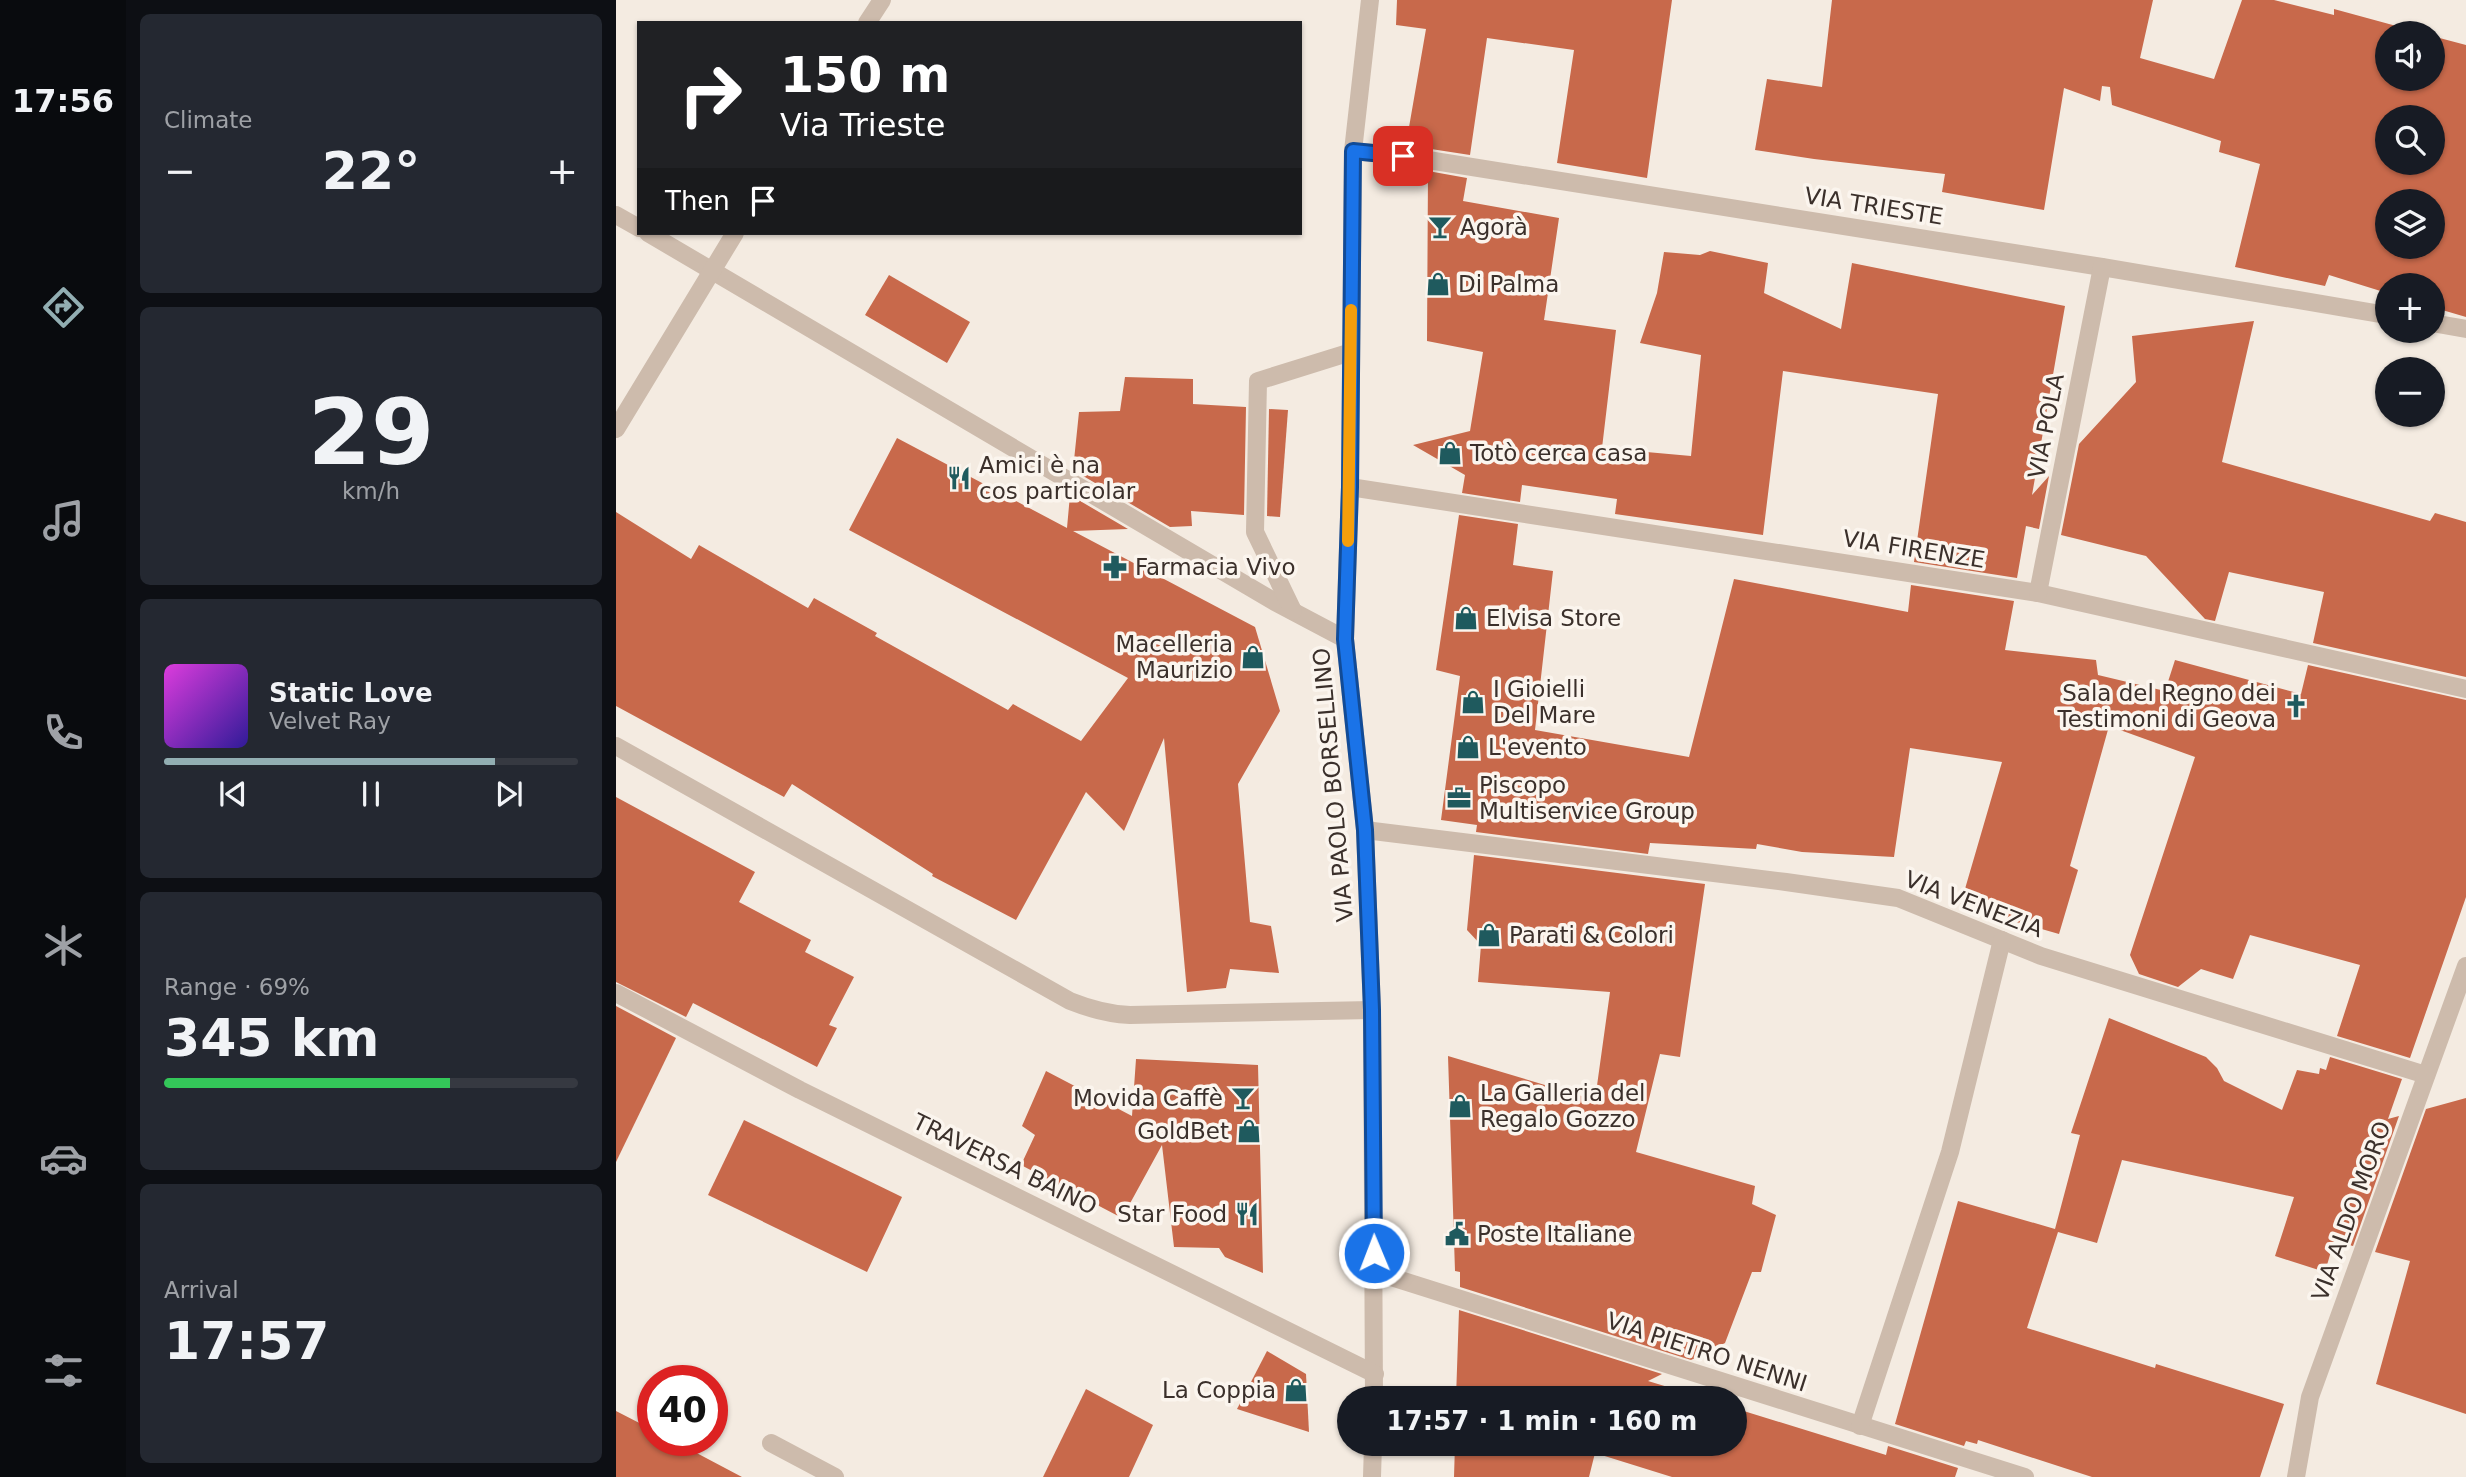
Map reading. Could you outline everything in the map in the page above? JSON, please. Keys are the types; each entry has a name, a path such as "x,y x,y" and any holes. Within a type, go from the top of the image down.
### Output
{"street":[{"path":"868,21 882,0"},
{"name":"VIA PAOLO BORSELLINO","path":"1370,0 1353,151 1350,487 1345,639 1365,830 1372,1010 1374,1386"},
{"name":"VIA TRIESTE","path":"1353,151 1417,158 2375,313"},
{"path":"616,215 637,227"},
{"path":"652,235 1345,639"},
{"path":"616,429 733,235"},
{"name":"VIA POLA","path":"2038,593 2102,267"},
{"path":"2445,325 2466,329"},
{"path":"1293,611 1255,532 1258,381 1351,352"},
{"name":"VIA FIRENZE","path":"1350,487 2038,593 2466,689"},
{"path":"616,746 1080,1005 1110,1014 1130,1015 1372,1010"},
{"name":"VIA VENEZIA","path":"1365,830 1898,898 2040,956 2426,1075"},
{"path":"1860,1426 1950,1152 2001,940"},
{"name":"VIA ALDO MORO","path":"2296,1477 2310,1397 2466,966"},
{"name":"TRAVERSA BAINO","path":"616,993 800,1090 1375,1374"},
{"name":"VIA PIETRO NENNI","path":"1375,1272 1860,1426 1977,1471 2025,1477"},
{"path":"771,1444 835,1477"},
{"path":"1372,1477 1373,1456"}],"building":[{"path":"1397,0 1672,0 1647,178 1557,163 1574,50 1487,38 1470,155 1418,147 1408,133 1426,29 1396,25"},
{"path":"1832,0 2153,0 2140,58 2214,79 2242,0 2274,0 2334,15 2334,9 2378,21 2375,21 2375,91 2445,91 2445,39 2466,45 2466,317 2445,311 2445,273 2375,273 2375,289 2329,275 2325,286 2235,267 2260,164 2219,152 2221,141 2112,105 2110,87 2102,86 2100,101 2064,88 2044,210 1942,192 1945,174 1755,150 1767,79 1822,87"},
{"path":"1428,171 1467,178 1463,201 1559,218 1544,320 1616,330 1602,448 1691,456 1701,355 1640,343 1657,293 1664,252 1700,255 1710,251 1768,263 1764,293 1841,329 1852,263 2065,306 2032,495 2049,476 2039,529 2026,526 2017,578 1914,562 1938,394 1783,371 1763,535 1615,514 1617,499 1522,485 1520,502 1462,493 1465,475 1413,445 1470,431 1483,352 1427,341"},
{"path":"889,275 970,322 947,363 865,315"},
{"path":"2254,321 2222,462 2430,521 2435,513 2466,522 2466,677 2313,643 2324,592 2229,572 2215,621 2205,619 2146,556 2061,535 2079,444 2136,382 2132,336"},
{"path":"1125,377 1193,379 1193,404 1246,407 1244,515 1191,511 1192,526 1170,527 1073,470 1079,412 1120,411"},
{"path":"1269,409 1288,410 1280,517 1267,516"},
{"path":"897,438 1067,528 1070,495 1128,529 1073,531 1255,627 1280,711 1238,784 1250,922 1271,926 1279,973 1230,969 1226,988 1187,992 1164,738 1124,831 1086,792 1016,920 932,876 933,874 792,784 784,797 616,706 616,512 691,559 699,545 808,608 814,598 877,633 875,636 1008,710 1013,704 1081,741 1128,678 849,530"},
{"path":"1459,515 1518,524 1513,565 1553,571 1535,730 1689,757 1734,579 1908,612 1911,585 2014,601 2005,650 2096,660 2098,675 2165,691 2175,660 2301,694 2308,665 2466,700 2466,897 2410,1058 2337,1036 2360,965 2250,935 2233,979 2201,969 2178,987 2139,974 2130,955 2195,757 2109,726 2070,866 2078,870 2059,934 1960,906 2002,762 1910,748 1894,857 1802,852 1757,844 1756,849 1650,843 1648,854 1476,832 1477,825 1441,820 1460,676 1436,670"},
{"path":"616,797 755,872 739,902 811,940 805,952 854,977 829,1025 837,1028 817,1067 693,1003 686,1017 616,982"},
{"path":"1474,855 1705,884 1680,1057 1660,1054 1636,1152 1755,1186 1752,1204 1776,1215 1761,1272 1752,1272 1725,1343 1691,1360 1460,1287 1460,1272 1455,1271 1448,1056 1595,1100 1610,992 1478,982 1481,945 1467,930"},
{"path":"616,1006 676,1038 616,1162"},
{"path":"2109,1018 2206,1057 2217,1068 2224,1081 2282,1110 2297,1070 2319,1074 2320,1068 2326,1070 2330,1057 2402,1079 2388,1119 2399,1116 2353,1246 2334,1241 2325,1272 2275,1256 2294,1197 2122,1160 2097,1243 2058,1232 2027,1328 2284,1404 2260,1477 2092,1477 1978,1440 1977,1444 1966,1441 1964,1446 1895,1424 1958,1201 2055,1229 2080,1135 2071,1133"},
{"path":"1136,1059 1258,1065 1263,1273 1225,1257 1219,1248 1174,1247 1162,1145 1122,1218 1021,1165 1035,1135 1022,1126 1046,1071 1132,1116"},
{"path":"2466,1098 2466,1414 2376,1384 2410,1261 2375,1252 2426,1109"},
{"path":"744,1120 902,1197 867,1272 708,1195"},
{"path":"1459,1310 1662,1374 1648,1381 1664,1386 1456,1386"},
{"path":"1267,1351 1306,1374 1309,1432 1237,1409"},
{"path":"1086,1389 1153,1425 1129,1477 1043,1477"},
{"path":"616,1411 637,1422 637,1456 702,1456 742,1477 616,1477"},
{"path":"1747,1412 1886,1455 1888,1446 1958,1468 1955,1477 1672,1477 1605,1456 1747,1456"},
{"path":"1455,1456 1594,1456 1589,1477 1454,1477"}],"slow traffic":[{"path":"1348,541 1351,310"}],"place":[{"name":"Agorà","path":"1440,227"},
{"name":"Di Palma","path":"1438,284"},
{"name":"Totò cerca casa","path":"1450,453"},
{"name":"Amici è na cos particolar","path":"959,478"},
{"name":"Farmacia Vivo","path":"1115,567"},
{"name":"Elvisa Store","path":"1466,618"},
{"name":"Macelleria Maurizio","path":"1253,657"},
{"name":"I Gioielli Del Mare","path":"1473,702"},
{"name":"Sala del Regno dei Testimoni di Geova","path":"2296,706"},
{"name":"L'evento","path":"1468,747"},
{"name":"Piscopo Multiservice Group","path":"1459,798"},
{"name":"Parati & Colori","path":"1489,935"},
{"name":"Movida Caffè","path":"1243,1098"},
{"name":"La Galleria del Regalo Gozzo","path":"1460,1106"},
{"name":"GoldBet","path":"1249,1131"},
{"name":"Star Food","path":"1247,1214"},
{"name":"Poste Italiane","path":"1457,1234"},
{"name":"La Coppia","path":"1296,1390"}],"route":[{"path":"1374,1253 1372,1010 1365,830 1345,639 1350,487 1353,151 1403,156"}]}
